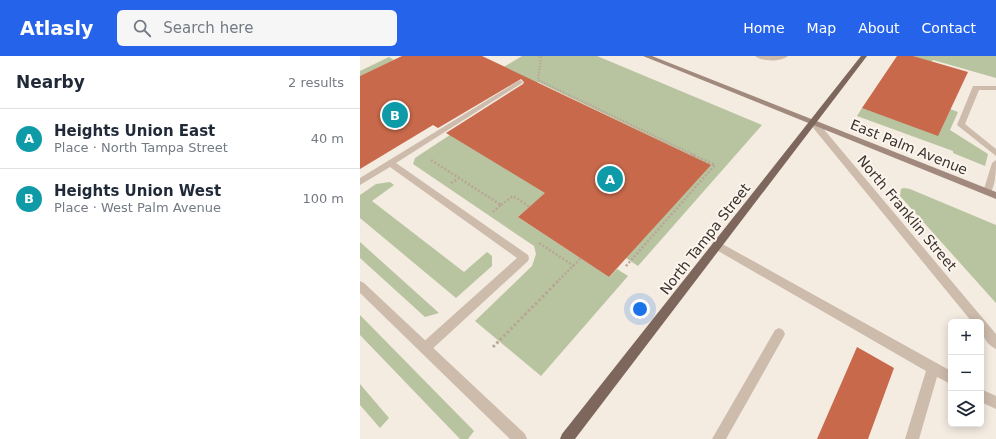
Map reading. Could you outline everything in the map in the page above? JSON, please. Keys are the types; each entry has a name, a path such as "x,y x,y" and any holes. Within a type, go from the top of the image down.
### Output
{"main road":[{"name":"North Tampa Street","path":"567,439 864,56"}],"street":[{"name":"East Palm Avenue","path":"646,56 996,196"},
{"path":"758,56 783,58 785,56"},
{"path":"360,182 520,82"},
{"path":"996,88 976,88 961,125 996,153"},
{"name":"North Franklin Street","path":"813,122 977,319"},
{"path":"390,163 524,258 425,348"},
{"path":"987,192 996,163"},
{"path":"718,245 948,376"},
{"path":"360,286 520,439"},
{"path":"984,329 996,343"},
{"path":"719,439 779,334"},
{"path":"912,439 933,368"},
{"path":"984,396 996,403"}],"path":[{"path":"538,56 541,57 538,80 715,165 626,266"},
{"path":"414,148 501,205"},
{"path":"498,216 492,212 513,196 530,207"},
{"path":"536,241 574,266"},
{"path":"493,347 581,258"}],"green space":[{"path":"522,56 597,56 762,125 638,266 626,258 710,165 538,82 535,84 502,68"},
{"path":"913,56 996,56 996,78 933,60 931,62"},
{"path":"389,57 394,60 360,76 360,71"},
{"path":"862,108 950,109 958,112 950,130 988,154 985,166 953,153 953,151 857,116"},
{"path":"462,127 453,137 546,193 518,217 609,277 617,269 628,276 541,376 475,321 532,266 536,254 534,246 413,164 415,158"},
{"path":"390,182 394,185 372,201 464,272 487,252 492,256 492,266 456,298 360,218 360,195 376,184"},
{"path":"901,189 910,189 996,225 996,303 900,196"},
{"path":"360,242 439,313 425,317 360,258"},
{"path":"360,315 474,431 468,439 460,439 360,335"},
{"path":"360,384 389,418 380,428 360,405"}],"building":[{"path":"402,56 482,56 711,165 609,277 518,217 545,193 446,133 523,84 524,82 521,79 438,128 433,125 360,169 360,76"},
{"path":"897,56 913,56 968,72 938,136 862,108"},
{"path":"857,347 894,368 868,439 817,439"}],"place":[{"name":"Heights Union West","path":"395,115"},
{"name":"Heights Union East","path":"610,179"}]}
